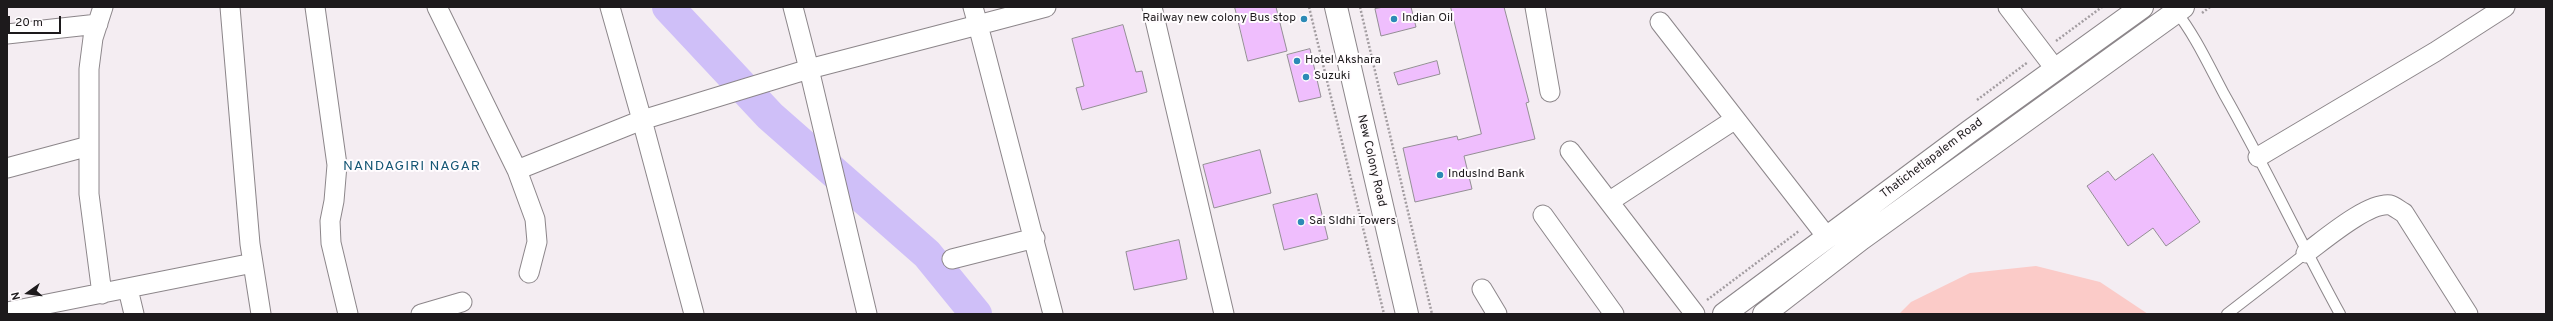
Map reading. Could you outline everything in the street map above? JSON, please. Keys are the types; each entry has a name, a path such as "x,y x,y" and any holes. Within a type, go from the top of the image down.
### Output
{"main road":[{"name":"New Colony Road","path":"1336,7 1407,314"},
{"name":"Thatichetlapalem Road","path":"1724,314 1970,131 2142,7"},
{"path":"1764,314 1861,239 2177,8"}],"street":[{"path":"230,7 250,244 261,314"},
{"path":"315,7 336,165 333,206 330,220 331,243 348,314"},
{"path":"437,7 517,170 537,229 537,242 529,273"},
{"path":"610,7 694,314"},
{"path":"793,7 809,69 834,183 867,314"},
{"path":"973,7 1053,314"},
{"path":"517,170 642,120 763,82 1046,7"},
{"path":"1152,7 1224,314"},
{"path":"1535,7 1550,92"},
{"path":"2008,7 2056,70"},
{"path":"2258,157 2435,52 2505,7"},
{"path":"7,34 100,16 89,69 89,194 102,294"},
{"path":"1660,22 1734,120 1827,237"},
{"path":"1610,201 1734,120"},
{"path":"1570,151 1610,201 1695,314"},
{"path":"7,168 89,152"},
{"path":"2306,252 2355,218 2376,207 2391,205 2404,213 2468,314"},
{"path":"1543,215 1614,314"},
{"path":"952,259 1034,238"},
{"path":"223,269 250,244"},
{"path":"7,312 45,309 102,294 253,263"},
{"path":"128,289 134,314"},
{"path":"1482,289 1497,314"},
{"path":"421,314 462,302"}],"lane":[{"path":"2177,8 2258,157 2306,252 2340,314"},
{"path":"2228,314 2306,252"}],"path":[{"path":"1309,7 1384,314"},
{"path":"1360,7 1432,314"}],"shaded area":[{"path":"2036,266 2100,282 2148,314 1899,314 1911,302 1970,273"}],"building":[{"path":"1235,7 1276,7 1287,51 1248,61"},
{"path":"1384,7 1411,7 1416,27 1381,36 1375,9"},
{"path":"1451,7 1504,7 1529,102 1526,103 1535,139 1464,156 1472,189 1415,202 1403,148 1457,136 1458,140 1481,134"},
{"path":"1123,25 1136,72 1142,71 1147,92 1082,110 1076,88 1084,86 1072,39"},
{"path":"1310,49 1321,97 1299,102 1287,55"},
{"path":"1437,61 1440,74 1398,85 1394,73"},
{"path":"1260,150 1271,193 1214,208 1203,165"},
{"path":"2153,154 2200,222 2166,246 2153,228 2128,246 2087,186 2108,171 2115,180"},
{"name":"Sai SIdhi Towers","path":"1317,194 1328,239 1284,250 1273,205"},
{"path":"1179,240 1187,279 1134,290 1126,252"}],"waterway":[{"path":"668,7 770,116 927,254 976,314"}],"place":[{"name":"Railway new colony Bus stop","path":"1304,19"},
{"name":"Indian Oil","path":"1394,19"},
{"name":"Hotel Akshara","path":"1297,61"},
{"name":"Suzuki","path":"1306,77"},
{"name":"IndusInd Bank","path":"1440,175"},
{"name":"Sai SIdhi Towers","path":"1301,222"}],"district":[{"name":"NANDAGIRI NAGAR","path":"412,167"}]}
